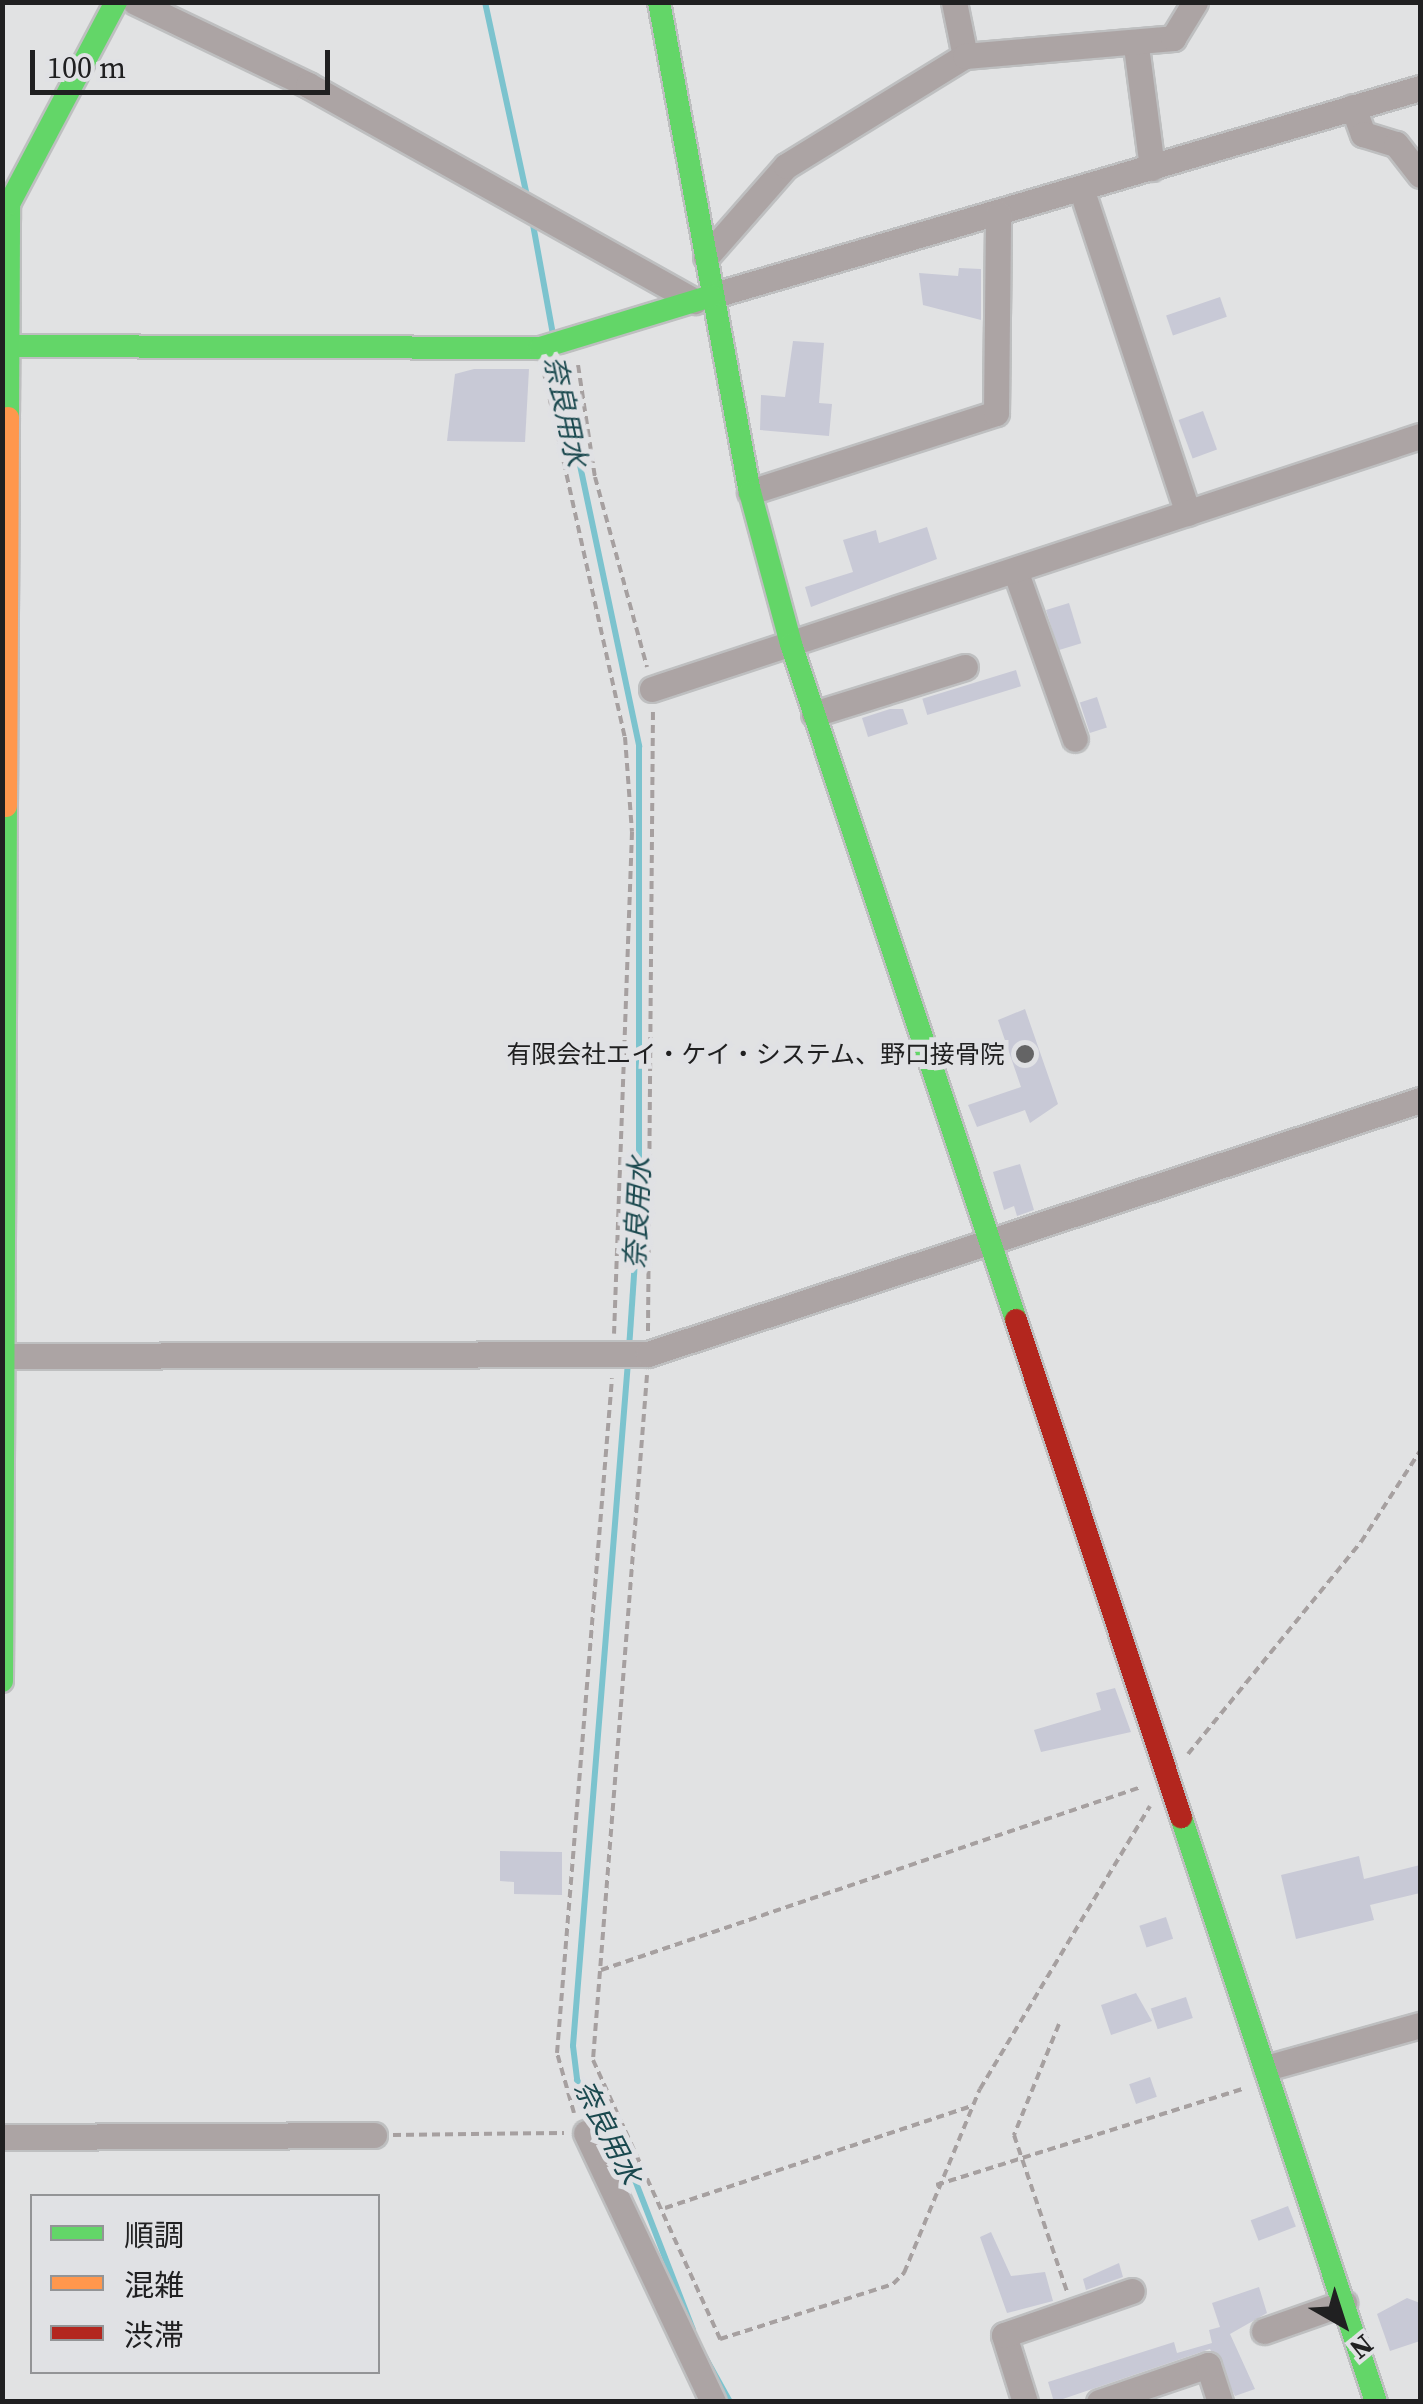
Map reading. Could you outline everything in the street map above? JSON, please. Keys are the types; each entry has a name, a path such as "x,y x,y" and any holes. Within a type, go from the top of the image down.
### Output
{"street":[{"path":"2,1682 8,204 116,2"},
{"path":"135,2 308,86 703,299"},
{"path":"659,2 706,257 703,299 790,644 1376,2402"},
{"path":"954,2 966,56"},
{"path":"706,257 786,166 966,56 1136,46 1182,32 1195,2"},
{"path":"1136,46 1152,168"},
{"path":"6,345 541,348 1420,88"},
{"path":"1352,107 1363,134 1396,144 1420,175"},
{"path":"1081,188 1188,513"},
{"path":"750,492 996,414 998,213"},
{"path":"652,689 1420,436"},
{"path":"1015,570 1075,739"},
{"path":"814,714 965,666"},
{"path":"3,1356 648,1354 1420,1100"},
{"path":"1268,2074 1420,2024"},
{"path":"586,2133 713,2402"},
{"path":"2,2137 374,2135"},
{"path":"1025,2402 1004,2334 1132,2291"},
{"path":"1264,2331 1344,2303"},
{"path":"1098,2402 1208,2366 1220,2402"}],"path":[{"path":"572,341 587,441 652,689 648,1354 593,2060 665,2208 720,2339 893,2284 972,2106 1088,1898 1169,1777 1361,1542 1420,1451"},
{"path":"374,2135 586,2133 556,2052 614,1357 632,832 627,756 541,348"},
{"path":"601,1970 1169,1777"},
{"path":"1059,2024 1014,2135 1074,2311"},
{"path":"936,2185 1268,2074"},
{"path":"665,2208 972,2106"}],"building":[{"path":"959,268 981,269 981,320 923,305 919,273 958,276"},
{"path":"1220,297 1227,317 1173,335 1166,316"},
{"path":"793,341 824,343 819,403 832,404 829,436 760,430 761,395 785,397"},
{"path":"474,369 529,369 525,442 447,441 455,374"},
{"path":"1203,411 1217,450 1193,458 1179,420"},
{"path":"927,527 937,559 811,607 805,587 853,572 843,540 876,530 879,543"},
{"path":"1069,603 1081,643 1058,650 1046,610"},
{"path":"1016,670 1021,686 927,715 922,699"},
{"path":"1097,697 1107,727 1090,733 1080,703"},
{"path":"903,709 908,724 868,737 862,718"},
{"name":"有限会社エイ・ケイ・システム、野口接骨院","path":"1025,1009 1058,1104 1030,1123 1025,1110 977,1127 968,1105 1021,1087 998,1020"},
{"path":"1020,1164 1034,1210 1017,1216 1014,1206 1004,1210 993,1172"},
{"path":"1115,1688 1131,1732 1041,1752 1034,1730 1101,1710 1096,1693"},
{"path":"500,1851 562,1852 562,1895 514,1894 514,1882 500,1881"},
{"path":"1359,1856 1364,1879 1420,1865 1420,1893 1370,1905 1374,1920 1296,1939 1281,1875"},
{"path":"1166,1917 1173,1939 1146,1948 1139,1926"},
{"path":"1136,1993 1152,2021 1111,2035 1101,2005"},
{"path":"1186,1997 1193,2018 1158,2029 1151,2008"},
{"path":"1150,2077 1157,2097 1136,2104 1129,2084"},
{"path":"1288,2206 1296,2227 1259,2241 1251,2220"},
{"path":"991,2232 1011,2276 1045,2272 1053,2301 1007,2313 980,2237"},
{"path":"1119,2263 1123,2277 1086,2290 1083,2279"},
{"path":"1259,2287 1267,2313 1230,2334 1255,2389 1235,2396 1210,2349 1054,2402 1048,2382 1174,2342 1177,2353 1212,2343 1209,2330 1220,2327 1212,2303"},
{"path":"1407,2298 1420,2303 1420,2341 1390,2351 1377,2314"}],"waterway":[{"name":"奈良用水","path":"485,2 527,197"},
{"name":"奈良用水","path":"532,219 553,334"},
{"path":"557,356 639,746 639,1202 629,1349"},
{"name":"奈良用水","path":"628,1362 573,2046 577,2080 633,2175 693,2330"},
{"name":"奈良用水","path":"704,2355 730,2402"}],"traffic: fast":[{"path":"8,418 9,204 116,2"},
{"path":"659,2 750,492 791,644 1016,1320"},
{"path":"2,346 540,348 711,296"},
{"path":"2,1681 6,806"},
{"path":"1181,1817 1376,2402"}],"traffic: slow":[{"path":"6,806 8,418"}],"traffic: jam":[{"path":"1016,1320 1181,1817"}],"place":[{"name":"有限会社エイ・ケイ・システム、野口接骨院","path":"1025,1054"}]}
